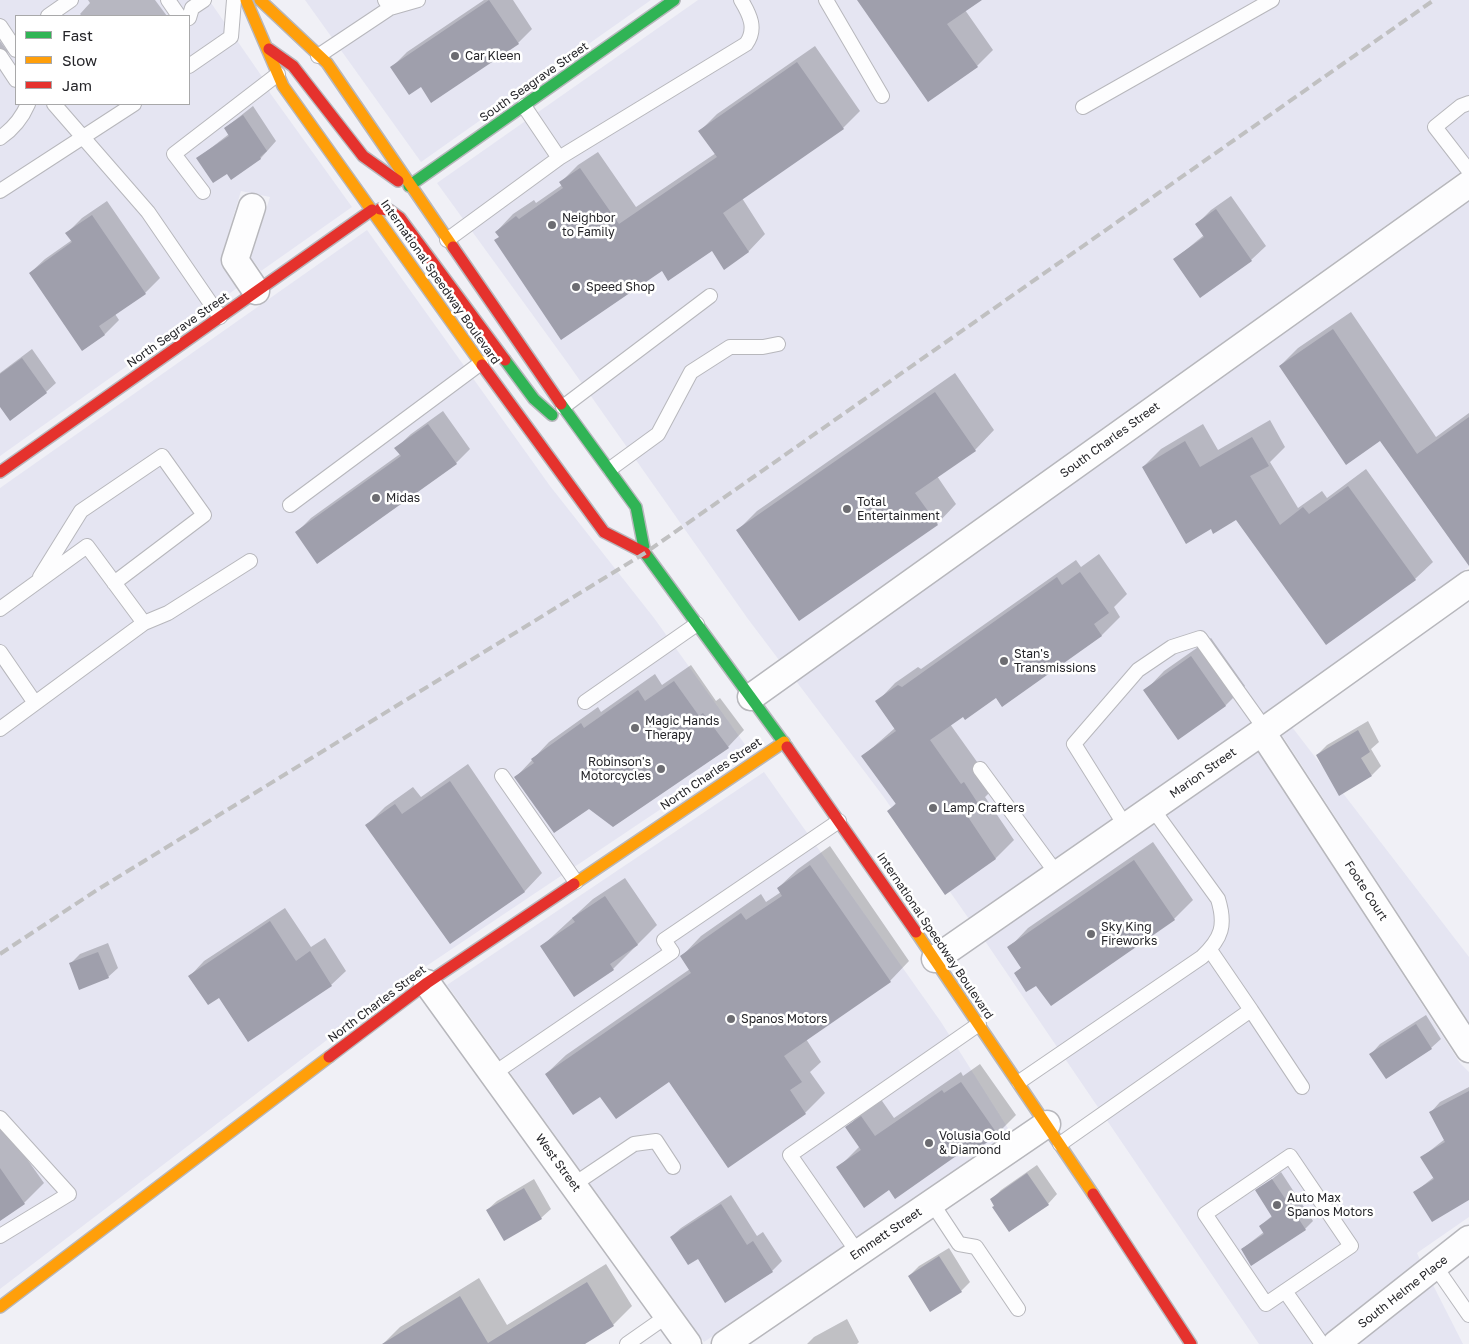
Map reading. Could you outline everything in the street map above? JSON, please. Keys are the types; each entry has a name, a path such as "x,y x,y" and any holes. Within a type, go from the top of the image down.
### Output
{"main road":[{"name":"International Speedway Boulevard","path":"246,0 283,86 604,532 644,553 784,742 1019,1082 1191,1344"},
{"name":"International Speedway Boulevard","path":"260,0 327,63 409,186 598,456 610,469 636,507 644,553"},
{"name":"South Seagrave Street","path":"409,186 524,106 666,2"},
{"path":"267,48 293,66 363,156 386,173 409,186"},
{"path":"372,210 389,210 400,218 534,399 598,456"},
{"name":"North Segrave Street","path":"0,472 372,210"},
{"name":"North Charles Street","path":"0,1306 427,983 784,742"}],"street":[{"name":"South Charles Street","path":"751,697 1469,184"},
{"path":"252,207 235,260 256,291"},
{"name":"Marion Street","path":"935,959 1264,731 1469,584"},
{"name":"Foote Court","path":"1264,731 1469,1049"},
{"name":"West Street","path":"427,983 688,1344"},
{"name":"Emmett Street","path":"725,1344 932,1203 1053,1134"},
{"name":"South Helme Place","path":"1336,1344 1469,1239"}],"lane":[{"path":"49,15 71,0"},
{"path":"168,0 178,15"},
{"path":"190,15 192,8 204,0"},
{"path":"190,65 231,37 234,0"},
{"path":"318,56 387,4 418,0"},
{"path":"447,240 559,158 746,44 752,35 752,24 740,0"},
{"path":"826,0 882,96"},
{"path":"1083,107 1272,0"},
{"path":"0,26 15,48"},
{"path":"0,56 15,78"},
{"path":"203,192 174,154 278,74"},
{"path":"1469,103 1461,106 1435,126 1469,171"},
{"path":"0,138 11,130 28,105"},
{"path":"55,105 148,212 220,317"},
{"path":"0,191 83,139 133,105"},
{"path":"524,106 559,158"},
{"path":"564,407 710,296"},
{"path":"610,469 658,434 691,372 730,347 763,347 778,344"},
{"path":"290,505 481,363"},
{"path":"36,584 81,511 162,456 204,515 114,583"},
{"path":"0,609 87,546 144,623"},
{"path":"0,730 144,623 168,613 250,561"},
{"path":"585,702 697,624"},
{"path":"1126,827 1074,744 1138,670 1172,647 1200,638 1264,731"},
{"path":"0,652 36,703"},
{"path":"980,769 1057,874"},
{"path":"502,776 576,882"},
{"path":"1019,1082 1210,950 1221,930 1223,916 1218,899 1152,808"},
{"path":"493,1074 672,952 664,940 839,821"},
{"path":"1210,950 1302,1087"},
{"path":"1053,1134 1251,1010"},
{"path":"858,1253 790,1155 979,1024"},
{"path":"0,1118 69,1194 0,1236"},
{"path":"573,1185 634,1144 656,1141 674,1167"},
{"path":"1290,1156 1351,1246 1285,1291 1266,1304 1205,1214 1290,1156"},
{"path":"932,1203 959,1244 976,1247 1018,1309"},
{"path":"1435,1266 1469,1315"},
{"path":"1285,1291 1322,1344"},
{"path":"627,1344 667,1316"}],"shaded area":[{"path":"0,0 209,0 265,81 270,93 352,207 261,271 251,258 270,197 241,191 221,258 223,268 237,288 0,456"},
{"path":"305,0 651,0 421,162"},
{"path":"698,0 1469,0 1469,166 779,660 437,183"},
{"path":"1469,200 1469,567 1254,721 969,919 883,796 796,681"},
{"path":"367,230 550,486 654,618 749,750 407,979 0,1289 0,488"},
{"path":"1292,727 1469,957 1469,1023 1282,735"},
{"path":"1258,751 1460,1063 1469,1072 1469,1217 1417,1253 1420,1260 1314,1344 1259,1344 985,941"},
{"path":"764,772 941,1022 1011,1133 704,1342 447,985"},
{"path":"1433,1285 1463,1344 1358,1344"}],"building":[{"name":"Car Kleen","path":"489,0 519,44 431,103 421,87 409,95 390,67"},
{"path":"857,0 982,0 947,24 978,67 928,102"},
{"path":"797,62 844,129 723,213 749,252 724,270 712,251 668,281 662,271 561,340 494,240 499,237 495,232 516,216 519,219 563,188 559,182 580,168 619,224 717,157 698,131"},
{"path":"243,115 267,151 260,157 261,159 231,180 227,174 213,183 196,158 229,136 224,128"},
{"path":"1216,209 1252,261 1200,298 1173,259 1204,237 1195,224"},
{"path":"92,215 146,294 99,326 105,335 82,351 29,273 72,242 65,233"},
{"path":"1333,329 1417,454 1469,417 1469,566 1380,441 1346,465 1279,366"},
{"path":"22,358 47,393 10,421 0,407 0,374"},
{"name":"Total Entertainment","path":"935,392 976,451 915,493 938,525 799,621 736,530"},
{"name":"Midas","path":"428,424 457,464 317,564 295,532 401,456 394,448"},
{"path":"1252,437 1269,466 1250,476 1280,525 1303,507 1309,514 1348,486 1416,580 1326,645 1236,520 1213,534 1211,529 1186,544 1142,467 1185,441 1200,467"},
{"name":"Stan's Transmissions","path":"1080,572 1109,613 1094,624 1102,636 1002,707 996,698 965,720 963,717 930,740 961,784 964,782 979,805 966,814 996,859 945,895 887,811 896,804 861,756 896,731 875,701 898,685 902,687 1057,577 1062,585"},
{"path":"1191,656 1226,706 1178,740 1143,690"},
{"path":"674,681 699,716 703,713 729,748 613,827 589,809 554,833 514,777 534,763 531,759 581,723 584,728 638,690 645,701"},
{"path":"1358,730 1370,752 1361,758 1372,776 1339,796 1316,755"},
{"path":"450,781 525,892 450,944 365,825 395,804 402,814"},
{"name":"Sky King Fireworks","path":"1134,860 1175,920 1051,1006 1036,986 1026,992 1014,973 1021,968 1007,947"},
{"name":"Spanos Motors","path":"810,865 891,982 784,1056 802,1082 790,1090 806,1114 728,1168 669,1082 616,1119 600,1097 573,1115 545,1074 691,973 680,956 741,913 746,920 782,896 777,888"},
{"path":"605,896 638,945 610,964 614,970 574,997 540,946 575,922 572,918"},
{"path":"270,921 296,961 310,951 332,986 248,1042 219,998 208,1005 188,976"},
{"path":"98,952 109,978 79,990 69,963"},
{"path":"1416,1024 1432,1049 1386,1079 1369,1054"},
{"name":"Volusia Gold & Diamond","path":"961,1082 998,1135 973,1152 969,1147 895,1199 889,1190 864,1208 836,1167 861,1150 845,1127 861,1116 875,1136 942,1090 944,1093"},
{"path":"1469,1091 1469,1200 1432,1222 1413,1192 1434,1179 1420,1157 1445,1142 1429,1112"},
{"path":"0,1168 25,1204 0,1221"},
{"path":"1027,1173 1049,1205 1009,1232 992,1207 994,1206 990,1199"},
{"name":"Auto Max Spanos Motors","path":"1272,1179 1306,1230 1251,1266 1241,1249 1264,1234 1259,1226 1272,1217 1255,1190"},
{"path":"524,1188 542,1219 504,1241 486,1210"},
{"path":"721,1204 747,1245 753,1241 773,1272 725,1303 698,1259 688,1265 670,1237"},
{"path":"939,1256 962,1292 930,1312 908,1276"},
{"path":"587,1282 614,1326 585,1344 382,1344 460,1296 488,1343"}],"railway":[{"path":"0,954 97,890 645,553 1434,0"}],"traffic: fast":[{"path":"409,186 674,0"},
{"path":"505,360 534,399 552,415"},
{"path":"561,404 636,507 645,553 787,747"}],"traffic: slow":[{"path":"246,0 283,86 482,365"},
{"path":"260,0 327,63 453,247"},
{"path":"574,884 784,742"},
{"path":"916,932 1093,1194"},
{"path":"0,1307 329,1057"}],"traffic: jam":[{"path":"269,49 293,66 363,156 398,181"},
{"path":"380,209 389,210 400,218 505,360"},
{"path":"0,472 372,210"},
{"path":"453,247 561,404"},
{"path":"482,365 604,532 645,553"},
{"path":"787,747 916,932"},
{"path":"329,1057 427,983 574,884"},
{"path":"1093,1194 1191,1344"}],"place":[{"name":"Car Kleen","path":"455,56"},
{"name":"Neighbor to Family","path":"552,225"},
{"name":"Speed Shop","path":"576,287"},
{"name":"Midas","path":"376,498"},
{"name":"Total Entertainment","path":"847,509"},
{"name":"Stan's Transmissions","path":"1004,661"},
{"name":"Magic Hands Therapy","path":"635,728"},
{"name":"Robinson's Motorcycles","path":"661,769"},
{"name":"Lamp Crafters","path":"933,808"},
{"name":"Sky King Fireworks","path":"1091,934"},
{"name":"Spanos Motors","path":"731,1019"},
{"name":"Volusia Gold & Diamond","path":"929,1143"},
{"name":"Auto Max Spanos Motors","path":"1277,1205"}]}
